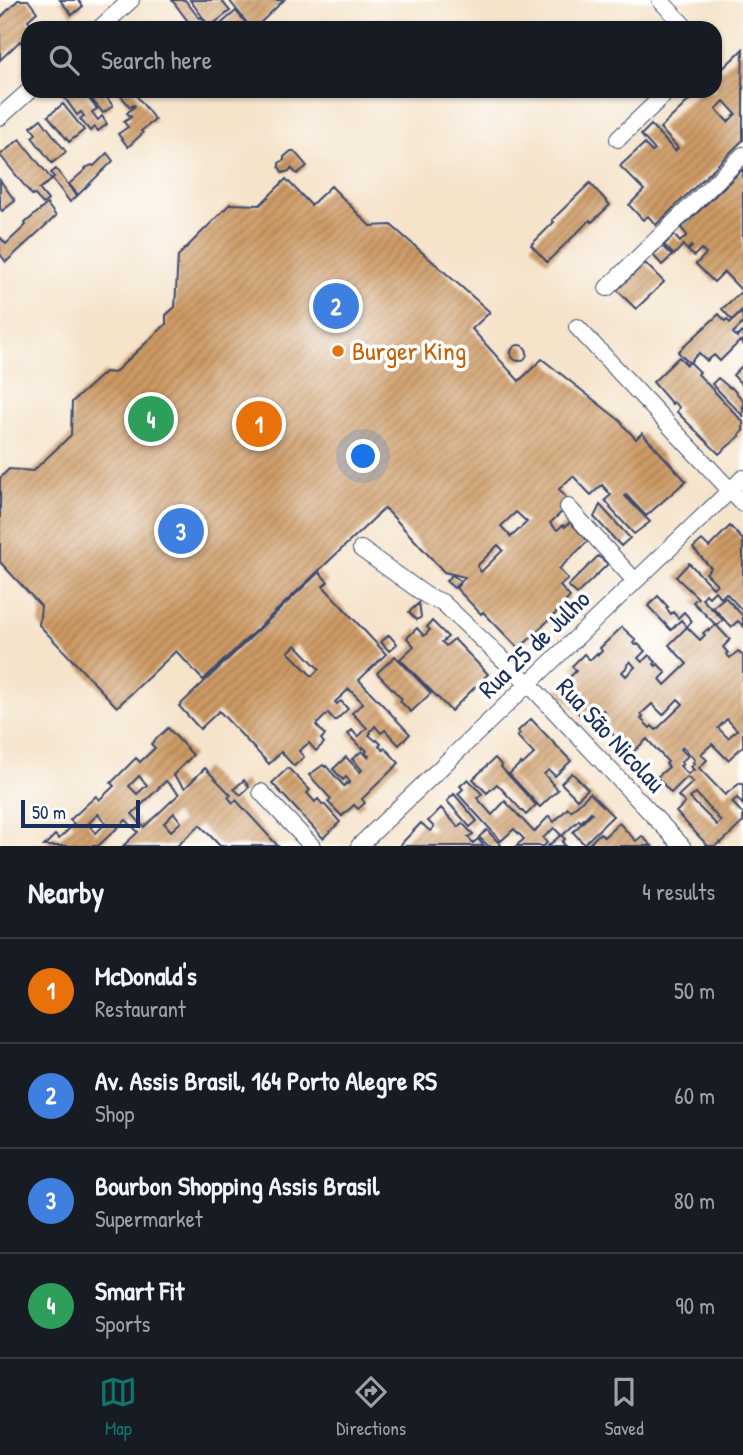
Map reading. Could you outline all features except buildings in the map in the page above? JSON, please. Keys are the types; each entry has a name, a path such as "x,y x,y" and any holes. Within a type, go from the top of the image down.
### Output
{"street":[{"path":"108,21 131,0"},
{"path":"660,0 680,21"},
{"path":"0,117 21,98"},
{"path":"618,139 661,98"},
{"path":"607,288 743,155"},
{"path":"577,327 743,504"},
{"name":"Rua 25 de Julho","path":"359,846 743,478"},
{"path":"568,507 635,581"},
{"name":"Rua São Nicolau","path":"361,549 427,596 442,602 528,683 682,846"},
{"path":"261,792 312,846"}],"place":[{"name":"Av. Assis Brasil, 164 Porto Alegre RS","path":"336,306"},
{"name":"Burger King","path":"338,351"},
{"name":"Smart Fit","path":"151,419"},
{"name":"McDonald's","path":"259,424"},
{"name":"Bourbon Shopping Assis Brasil","path":"181,531"}]}
